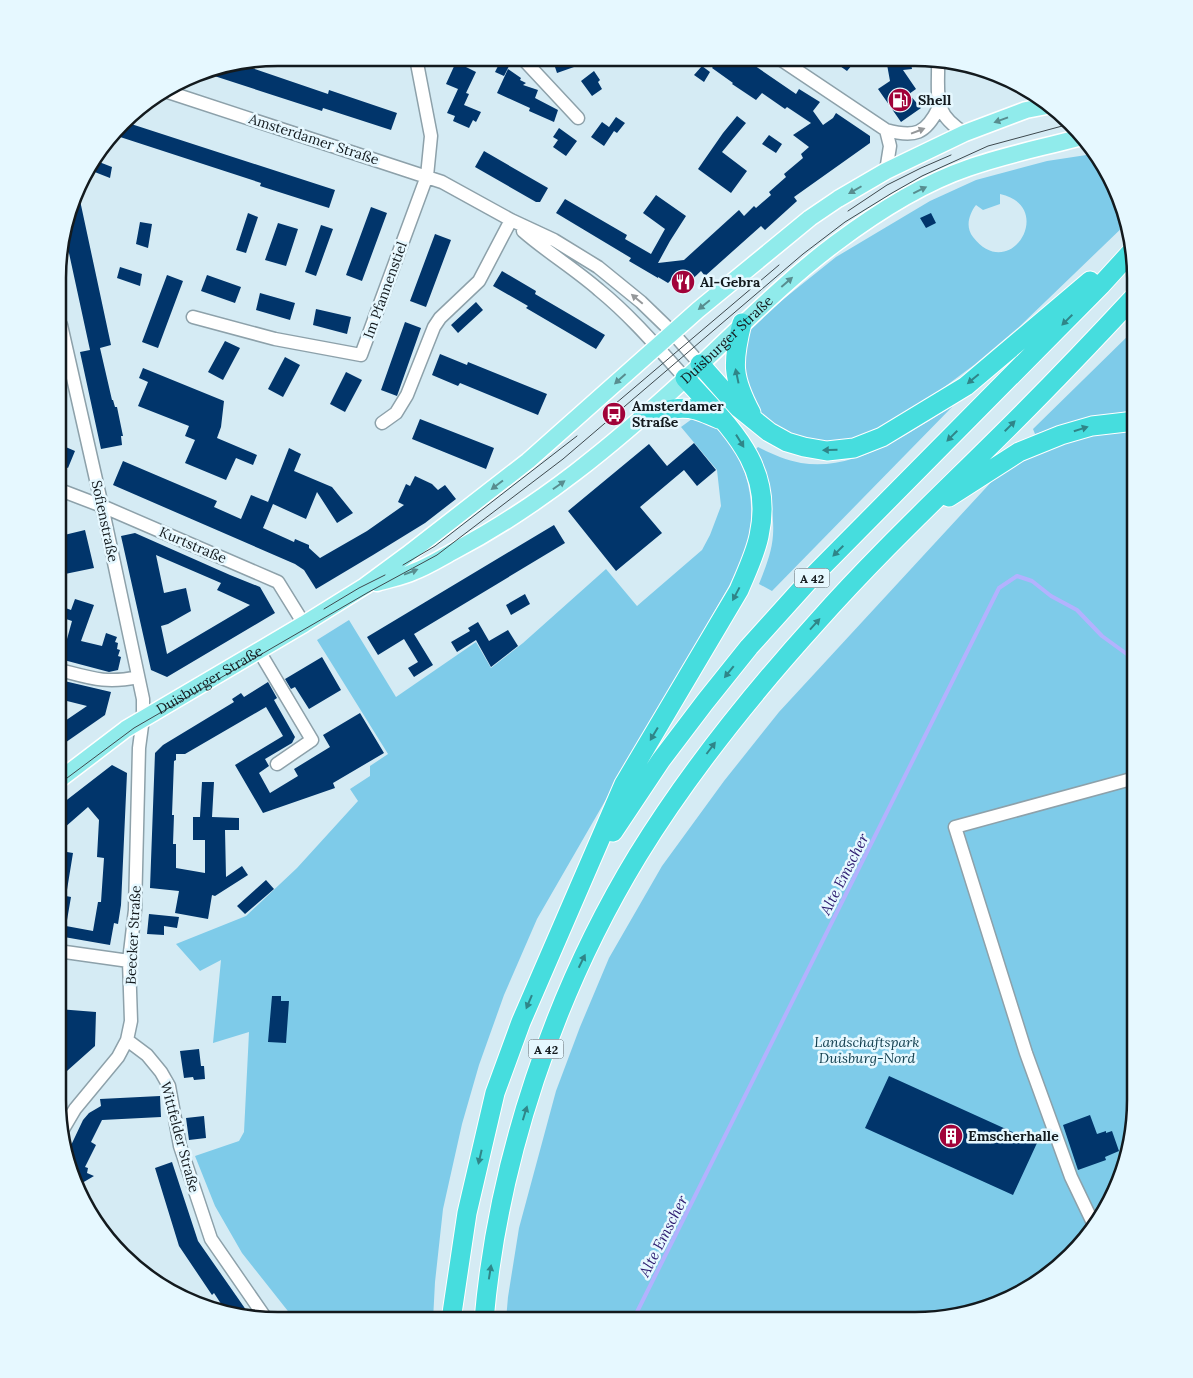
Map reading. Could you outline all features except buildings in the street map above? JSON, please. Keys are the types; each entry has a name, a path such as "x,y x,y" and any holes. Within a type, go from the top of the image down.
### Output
{"highway":[{"name":"A 42","path":"452,1312 466,1213 495,1093 521,1022 569,909 606,843 661,760 750,647 813,576 1125,255"},
{"path":"700,364 738,407 769,432 787,442 804,448 827,451 854,448 882,437 966,386 1099,280"},
{"name":"A 42","path":"485,1312 497,1220 528,1103 542,1059 579,967 607,911 638,856 672,802 713,746 818,621 1127,305"},
{"path":"742,323 735,350 735,374 742,396 755,421"},
{"path":"569,909 624,784 720,625 739,590 759,536 761,493 755,466 737,436 685,378"},
{"path":"643,416 676,408 696,410 725,422"},
{"path":"913,522 1019,452 1061,435 1092,426 1127,422"}],"main road":[{"name":"Duisburger Straße","path":"66,775 143,718 304,624 365,586 407,555 528,461 672,332 810,218 886,171 965,133 1026,110 1040,107"},
{"name":"Duisburger Straße","path":"365,586 413,572 495,528 568,478 643,416 788,281 836,243 914,192 975,166 1018,152 1074,139"}],"street":[{"path":"418,66 431,136 426,176"},
{"path":"529,66 578,118"},
{"path":"790,66 886,130 899,134 919,132 927,127 940,107"},
{"path":"938,68 940,107 948,120 965,133"},
{"name":"Amsterdamer Straße","path":"174,94 442,182 511,220 554,240 598,267 641,302 672,332 700,364"},
{"path":"886,130 890,146 886,171"},
{"name":"Im Pfannenstiel","path":"193,317 275,339 361,355 426,176"},
{"path":"382,423 396,413 407,395 434,327 440,318 478,281 511,220"},
{"name":"Amsterdamer Straße","path":"511,220 547,251 599,289 634,322 685,378"},
{"name":"Sofienstraße","path":"66,347 143,700 143,718"},
{"name":"Kurtstraße","path":"66,492 278,582 304,624"},
{"path":"259,650 312,740 277,764"},
{"path":"66,671 102,680 119,681 138,677"},
{"name":"Beecker Straße","path":"68,1122 75,1109 118,1057 127,1040 131,1021 129,962 135,910 139,748 143,718"},
{"path":"1091,1218 1071,1177 1026,1053 955,827 1127,780"},
{"path":"66,952 129,962"},
{"name":"Wittfelder Straße","path":"127,1040 147,1055 161,1072 169,1086 180,1146 211,1239 261,1311"}],"green space":[{"path":"1087,155 1111,197 1121,229 1019,327 974,365 931,397 881,428 850,441 825,444 784,432 767,420 752,402 742,379 744,336 756,321 836,257 930,201 976,180 1047,161","holes":["1000,194 1017,201 1025,213 1026,226 1022,238 1013,248 1001,252 987,249 973,237 969,229 970,216 976,205 983,210 1000,204"]},
{"path":"1127,337 1127,411 1088,418 1035,434 1033,429"},
{"path":"953,406 772,591 759,584 771,548 773,524 768,492 753,452 758,447 801,463 842,462 881,448"},
{"path":"696,416 713,425 736,454 743,468 750,496 751,526 748,541 744,555 729,586 537,919 504,995 479,1065 462,1124 443,1209 433,1312 289,1312 242,1253 215,1206 195,1156 239,1141 244,1132 249,1032 213,1043 221,960 200,971 176,944 246,916 297,868 358,801 350,789 370,776 370,766 388,754 317,640 349,620 396,697 476,642 491,668 523,643 606,569 637,606 702,550 721,506 717,470 681,427"},
{"name":"Landschaftspark Duisburg-Nord","path":"1127,432 1127,1100 1120,1155 1105,1193 1083,1229 1065,1250 1044,1268 1021,1283 996,1296 956,1308 915,1312 507,1312 519,1228 556,1091 609,958 662,866 724,781 779,712 994,479 1029,458 1067,442 1093,435"}],"waterway":[{"name":"Alte Emscher","path":"637,1312 999,588 1017,576 1032,581 1051,596 1077,610 1102,636 1127,654"}],"tram line":[{"path":"66,779 134,728 367,593 437,555 563,459 803,254 845,222 922,176 988,146 1062,126"},
{"path":"848,211 887,185 951,155"},
{"path":"615,404 779,265"},
{"path":"403,565 435,546 577,436"},
{"path":"324,609 385,575"}],"place":[{"name":"Shell","path":"900,100"},
{"name":"Al-Gebra","path":"683,282"},
{"name":"Amsterdamer Straße","path":"614,414"},
{"name":"Emscherhalle","path":"951,1136"}]}
